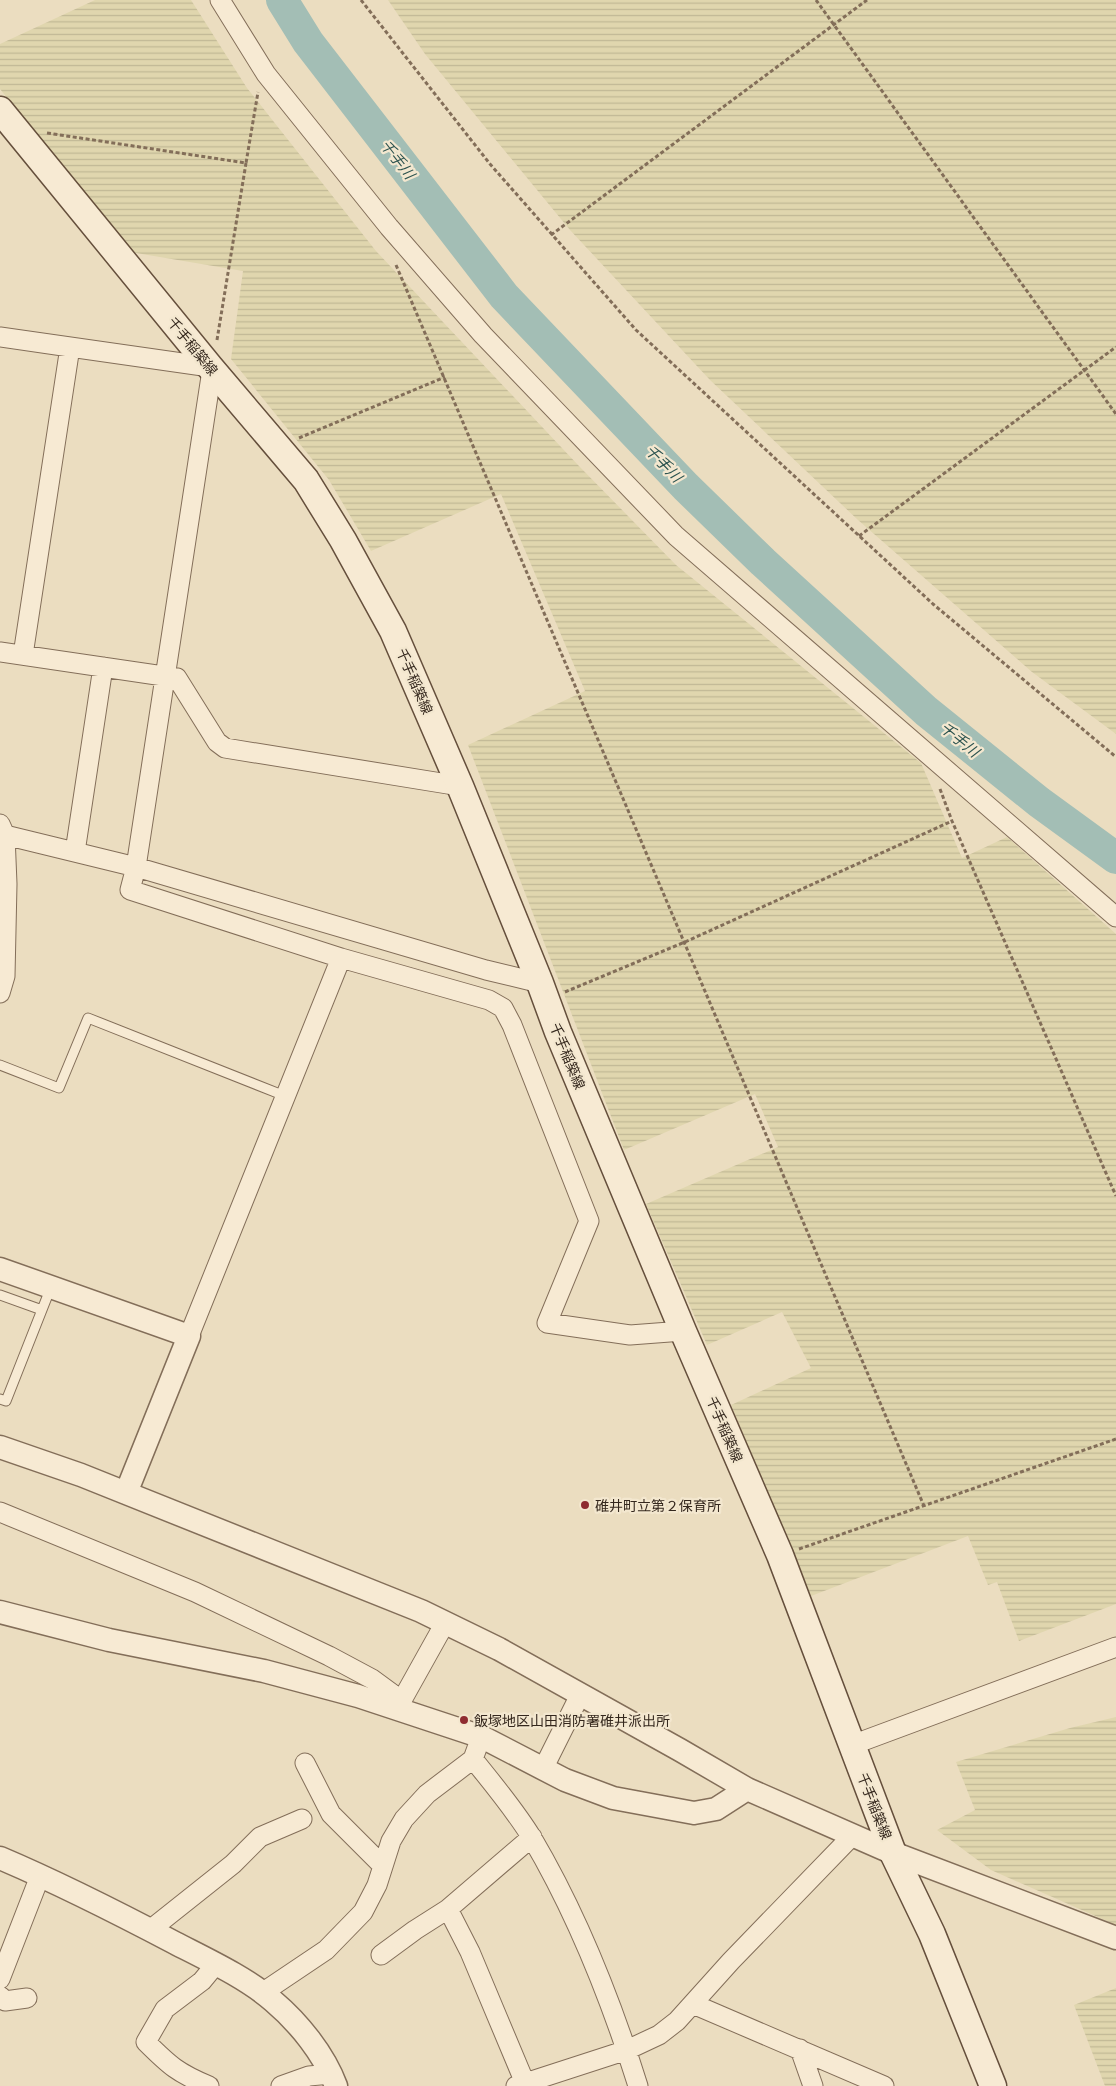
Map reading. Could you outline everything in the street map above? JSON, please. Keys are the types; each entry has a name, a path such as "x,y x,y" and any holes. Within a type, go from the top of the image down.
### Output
{"main road":[{"name":"千手稲築線","path":"7,119 211,368 306,480 343,540 393,631 460,786 683,1331 780,1555 893,1853 932,1934 993,2086"}],"street":[{"path":"220,0 262,67 389,227 483,335 676,536 1116,917"},
{"path":"0,336 211,368 166,677 136,867 130,890 341,958 488,1000 503,1008 512,1025 589,1221 547,1323 630,1335 683,1331"},
{"path":"23,655 70,347"},
{"path":"0,652 177,678 217,742 225,748 460,786"},
{"path":"75,852 103,667"},
{"path":"1,987 5,976 2,829 75,852 136,867 486,970 543,991"},
{"path":"126,1493 341,958"},
{"path":"0,1269 189,1336"},
{"path":"0,1447 126,1493 421,1611 499,1649 747,1789 893,1853 1116,1938"},
{"path":"0,1512 195,1592 372,1679 400,1705"},
{"path":"0,1612 109,1640 264,1671 400,1705 482,1737 565,1780 613,1798 694,1813 716,1809 747,1789"},
{"path":"400,1705 445,1623"},
{"path":"852,1745 1116,1647"},
{"path":"543,1769 580,1695"},
{"path":"262,1994 326,1950 344,1934 363,1912 377,1885 391,1841 404,1819 427,1794 473,1759 482,1737"},
{"path":"473,1759 532,1837 582,1933 627,2050 638,2086"},
{"path":"306,1763 331,1814 383,1866"},
{"path":"150,1930 233,1864 260,1837 302,1819"},
{"path":"448,1909 470,1952 520,2084 627,2050 659,2035 677,2021 731,1961 852,1836"},
{"path":"382,1955 415,1930 448,1909 532,1837"},
{"path":"0,1858 216,1964 273,2000 303,2032 333,2080"},
{"path":"0,1979 40,1876"},
{"path":"183,2086 169,2066 146,2042 165,2009 202,1981 216,1964"},
{"path":"0,1996 5,2001 27,1998"},
{"path":"693,2004 884,2086"},
{"path":"800,2050 813,2086"},
{"path":"169,2066 184,2076 209,2086"},
{"path":"281,2086 309,2076 333,2080"}],"lane":[{"path":"0,1065 59,1088 88,1018 285,1096"},
{"path":"0,1399 6,1401 51,1286"},
{"path":"0,1294 42,1310"}],"path":[{"path":"361,0 478,149 636,330 933,604 1116,757"},
{"path":"816,0 1116,414"},
{"path":"552,235 867,0"},
{"path":"211,368 262,67"},
{"path":"7,119 246,164"},
{"path":"389,227 396,266 445,377 924,1506"},
{"path":"859,536 1116,347"},
{"path":"278,447 445,377"},
{"path":"543,991 685,942 952,821 1116,1196"},
{"path":"780,1555 1116,1438"}],"shaded area":[{"path":"95,0 191,0 247,88 376,251 578,465 676,565 921,763 962,858 1007,837 1116,934 1116,1604 1019,1641 997,1582 988,1585 968,1536 811,1596 731,1405 811,1368 782,1312 707,1345 646,1204 778,1147 755,1094 624,1150 468,745 585,691 501,494 371,551 329,480 231,359 243,271 130,252 0,89 0,44"},
{"path":"388,0 1116,0 1116,734 1032,672 858,520 710,380 570,230 425,54"},
{"path":"1116,1717 1116,1925 991,1870 937,1830 975,1810 956,1762 1070,1728"},
{"path":"1116,1988 1116,2086 1105,2086 1074,2005"}],"waterway":[{"name":"千手川","path":"282,0 308,42 504,296 686,487 763,562 926,711 1039,802 1116,858"}],"place":[{"name":"碓井町立第２保育所","path":"585,1505"},
{"name":"飯塚地区山田消防署碓井派出所","path":"464,1720"}]}
